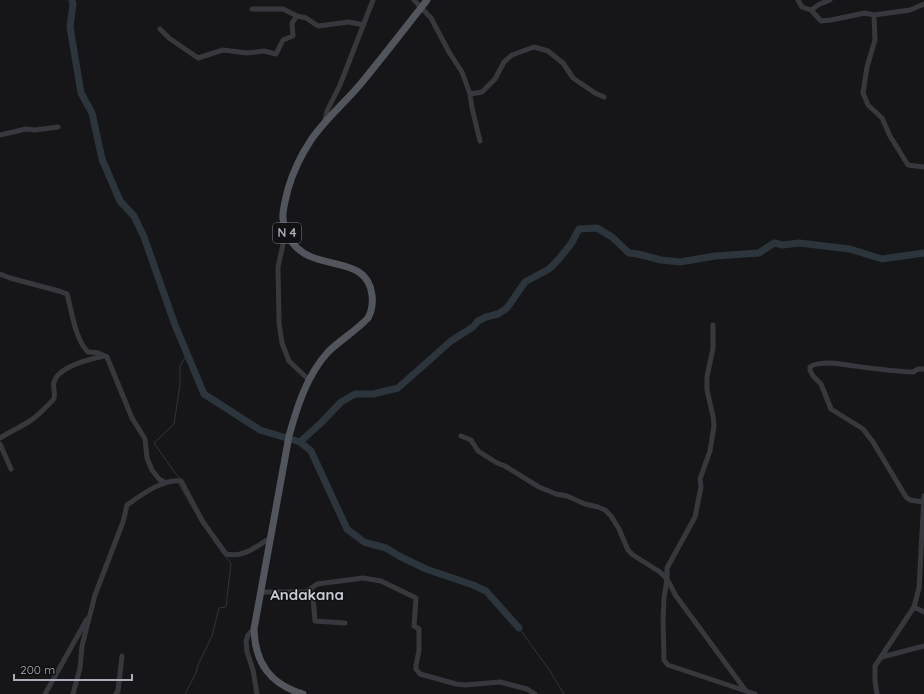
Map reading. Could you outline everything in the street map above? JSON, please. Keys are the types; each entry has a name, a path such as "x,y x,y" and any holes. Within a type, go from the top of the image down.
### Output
{"main road":[{"name":"N 4","path":"303,694 286,688 278,683 265,669 256,649 254,629 289,436 298,406 309,380 328,352 368,318 372,306 372,292 367,280 357,270 346,265 321,261 298,250 293,244 286,230 283,213 294,173 310,141 325,122 362,82 427,0"}],"street":[{"path":"325,122 327,111 340,85 344,70 364,25 373,0"},
{"path":"414,0 431,18 449,52 462,72 470,94 480,141"},
{"path":"798,0 802,7 811,10 820,21 865,13 874,15 910,10 924,4"},
{"path":"811,10 830,0"},
{"path":"252,8 283,9 297,16 306,18 318,26 349,22 364,25"},
{"path":"874,15 875,40 867,67 863,93 868,105 882,118 890,136 908,165 924,166"},
{"path":"160,29 169,38 198,58 223,50 247,53 264,51 276,54 283,40 293,36 292,23 297,16"},
{"path":"470,94 482,92 495,79 504,62 512,55 534,47 548,52 563,63 573,78 595,93 604,97"},
{"path":"0,135 26,129 35,130 58,127"},
{"path":"286,230 278,267 279,323 282,344 289,361 309,380"},
{"path":"0,274 67,294 78,335 84,348 88,352 102,353 109,361 132,418 144,439 147,458 152,470 159,479 164,482"},
{"path":"713,325 713,348 707,376 706,390 714,426 710,451 700,479 701,487 695,516 667,568 664,598 664,660 668,665 755,694"},
{"path":"0,438 31,420 53,400 55,394 53,384 56,376 60,372 87,359 104,356"},
{"path":"878,694 875,681 875,666 914,607 919,588 924,499 910,500 906,497 873,442 863,429 831,409 820,384 810,370 810,367 814,364 829,363 905,372 913,372 918,368 924,369"},
{"path":"461,436 471,440 478,451 539,487 556,494 567,496 585,504 598,507 611,516 619,529 628,550 633,555 660,572 667,579 676,596 746,691"},
{"path":"0,444 11,469"},
{"path":"73,694 80,668 82,646 96,595 123,522 127,505 164,482 174,480 181,481 203,522 226,554 233,556 240,555 250,551 270,538"},
{"path":"261,592 300,592 309,590 318,584 363,578 380,581 416,598 414,626 419,629 420,651 416,669 420,674 456,684 500,682 527,689 535,694"},
{"path":"309,590 314,597 315,621 345,623"},
{"path":"914,607 924,612"},
{"path":"45,694 92,611"},
{"path":"254,629 248,635 246,640 247,652 253,670 257,694"},
{"path":"882,657 924,646"},
{"path":"116,694 118,690 122,656"}],"waterway":[{"path":"72,0 73,4 70,27 81,93 92,113 102,159 120,201 134,216 144,237 175,325 204,394 260,430 300,442 311,451 347,529 364,542 386,548 426,569 486,591 519,628"},
{"path":"300,442 341,402 355,394 373,394 398,388 451,341 473,327 478,321 498,314 507,308 525,282 549,269 558,260 571,244 579,229 597,228 612,237 629,253 661,260 680,262 715,256 759,253 774,243 783,245 799,243 850,249 882,259 924,253"},
{"path":"179,479 154,443 174,424 180,385 180,366 187,355"},
{"path":"179,484 200,521"},
{"path":"212,538 223,554"},
{"path":"185,694 212,636 219,608 226,607 231,563 225,556"},
{"path":"519,628 550,671 564,694"}],"district":[{"name":"Andakana","path":"307,595"}]}
